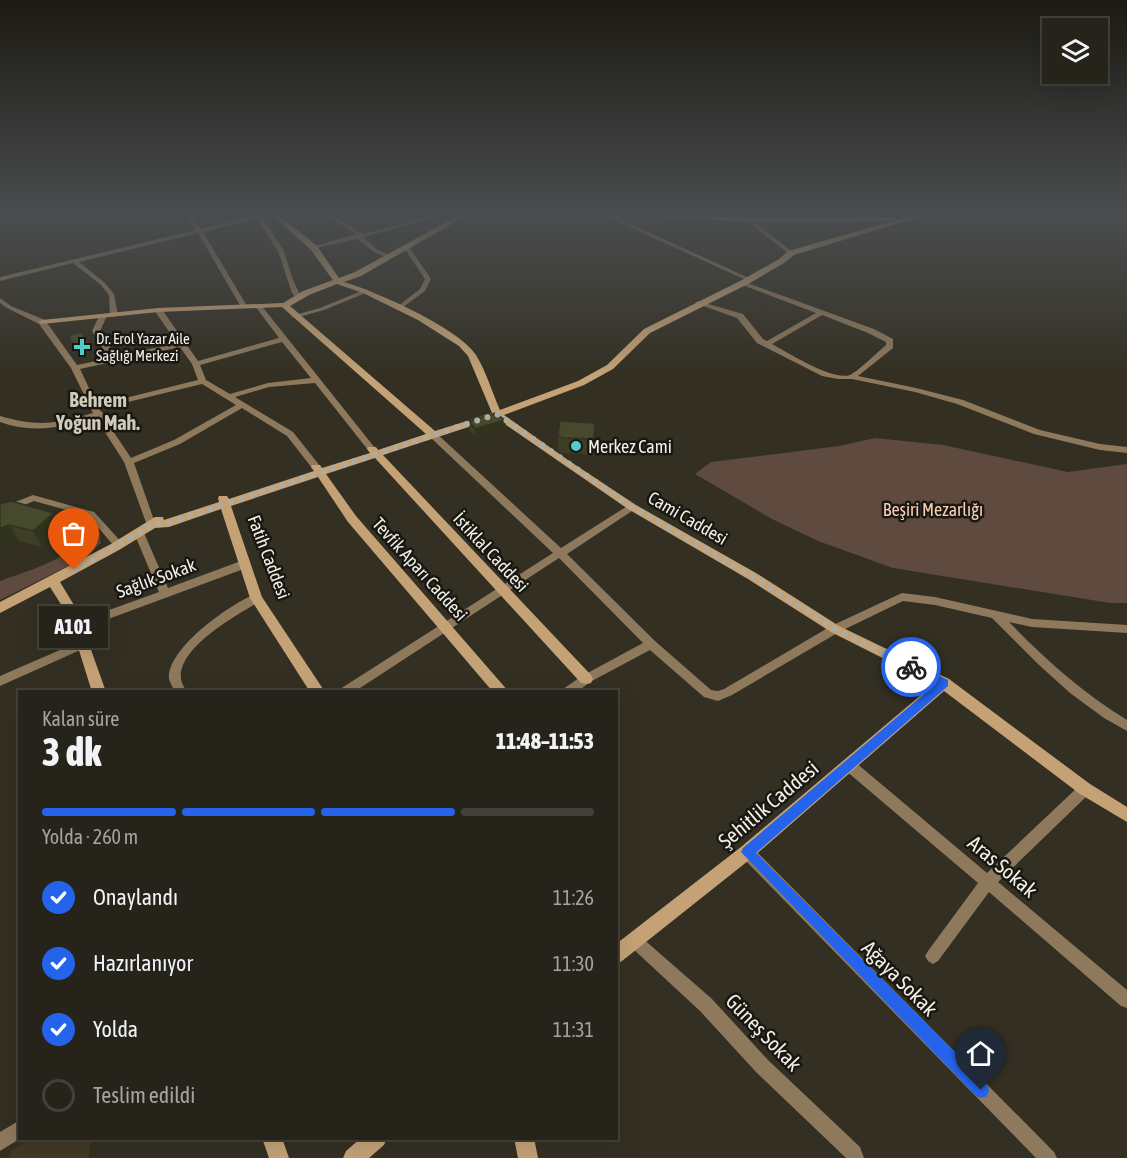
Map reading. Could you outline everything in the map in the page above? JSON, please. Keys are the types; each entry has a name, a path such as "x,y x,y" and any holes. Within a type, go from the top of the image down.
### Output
{"street":[{"path":"0,279 45,268"},
{"path":"83,268 103,284 112,295 114,315"},
{"path":"220,268 243,306"},
{"path":"286,268 286,275 298,297"},
{"path":"328,268 338,282 366,291 399,308 450,336 467,350 484,381 497,414"},
{"path":"0,300 4,307 42,322 158,310 284,305 367,268"},
{"path":"399,308 423,290 428,279 421,268"},
{"path":"718,268 821,313 871,330 892,343 852,377"},
{"path":"0,608 153,525 165,524 224,500 374,451 464,418 497,414 581,383 610,367 647,331 766,268"},
{"path":"295,316 322,309 366,291"},
{"path":"698,303 740,316 760,341 825,374 852,377 960,402 1037,432 1100,447 1127,450"},
{"path":"284,305 429,432 561,554 651,644 708,694 718,696 835,629 902,597 935,601 1032,623 1127,629"},
{"path":"259,306 374,451"},
{"path":"158,310 196,364 203,381 290,434 317,469"},
{"path":"766,345 821,313"},
{"path":"103,316 96,331 108,350 122,358"},
{"path":"42,322 75,368 97,411 129,462 153,525"},
{"path":"196,364 283,339"},
{"path":"75,368 183,344"},
{"path":"227,397 268,385 318,380"},
{"path":"0,419 33,428 47,427 203,381"},
{"path":"129,462 177,442 242,405"},
{"name":"Cami Caddesi","path":"497,414 632,507 752,576 835,629 945,683 1085,789 1127,815"},
{"name":"İstiklal Caddesi","path":"374,451 586,679"},
{"name":"Tevfik Aparı Caddesi","path":"317,469 352,519 500,690"},
{"path":"0,512 33,498 91,514 119,545"},
{"name":"Fatih Caddesi","path":"224,500 256,598 317,690"},
{"path":"347,690 632,507"},
{"path":"139,533 165,594"},
{"name":"Sağlık Sokak","path":"80,625 245,564"},
{"path":"53,581 80,625 83,644 98,690"},
{"path":"180,690 175,679 177,663 187,648 218,623 256,598"},
{"path":"996,615 1038,659 1105,713 1127,726"},
{"path":"0,681 83,644"},
{"path":"570,690 651,644"},
{"name":"Şehitlik Caddesi","path":"618,955 747,852 945,683"},
{"name":"Aras Sokak","path":"850,766 1127,1000"},
{"path":"933,956 988,881 1085,789"},
{"name":"Ağaya Sokak","path":"747,852 1048,1158"},
{"name":"Güneş Sokak","path":"636,942 706,1005 762,1066 854,1153 855,1158"},
{"path":"0,1142 18,1130"},
{"path":"273,1140 279,1158"},
{"path":"353,1158 375,1140"},
{"path":"524,1140 528,1158"}],"shaded area":[{"path":"30,1140 91,1140 89,1158 9,1158 11,1151"}],"green space":[{"name":"Beşiri Mezarlığı","path":"875,438 943,445 1068,472 1127,464 1127,603 1110,603 893,568 818,541 772,519 695,474 711,462 839,446"},
{"path":"89,522 100,532 101,543 88,556 0,600 0,581 37,568 65,554 75,546 81,536 81,526"}],"building":[{"path":"81,332 90,344 76,348 68,336"},
{"path":"495,413 505,420 475,429 469,421"},
{"path":"560,421 595,423 594,439 562,438 558,435"},
{"path":"11,501 54,513 33,531 9,525 0,528 0,504"}],"way so far":[{"path":"74,570 155,524 165,524 497,414 632,507 752,576 818,616 835,629 911,667"}],"place":[{"name":"Dr. Erol Yazar Aile Sağlığı Merkezi","path":"82,347"},
{"name":"Merkez Cami","path":"576,446"},
{"name":"A101","path":"74,570"}],"district":[{"name":"Behrem Yoğun Mah.","path":"98,410"}],"route":[{"path":"911,667 945,683 747,852 981,1090"}]}
